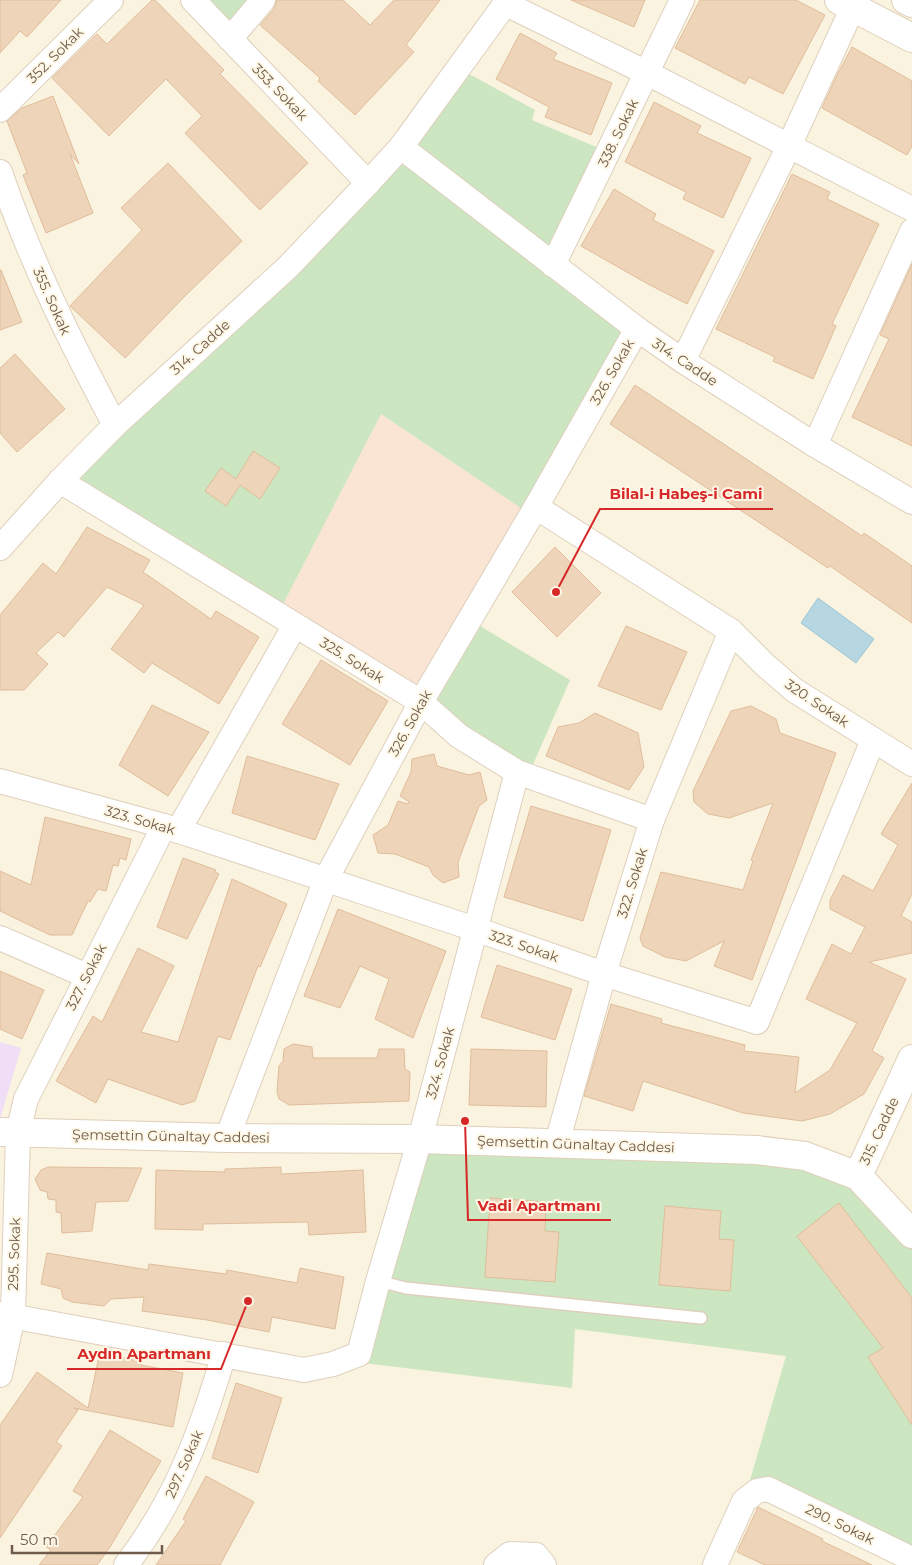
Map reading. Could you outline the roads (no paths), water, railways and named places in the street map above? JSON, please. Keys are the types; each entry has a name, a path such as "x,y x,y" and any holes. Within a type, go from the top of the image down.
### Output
{"street":[{"name":"352. Sokak","path":"0,110 111,0"},
{"name":"353. Sokak","path":"193,0 368,183"},
{"path":"230,39 263,0"},
{"name":"338. Sokak","path":"553,264 682,0"},
{"path":"906,0 912,3"},
{"path":"507,2 912,209"},
{"name":"314. Cadde","path":"0,548 60,481 115,425 288,267 368,183 401,147 507,2"},
{"path":"683,361 789,146 846,4 912,38"},
{"name":"314. Cadde","path":"401,147 637,329 683,361 815,445 912,502"},
{"name":"355. Sokak","path":"1,175 52,305 115,425"},
{"path":"815,445 912,231"},
{"name":"326. Sokak","path":"227,1138 326,879 421,702 536,507 637,329"},
{"name":"325. Sokak","path":"60,481 421,702 459,736 517,772 652,820"},
{"name":"320. Sokak","path":"536,507 732,631 765,666 794,690 912,764"},
{"name":"327. Sokak","path":"9,1132 87,976 171,829 295,625"},
{"name":"322. Sokak","path":"557,1143 604,974 652,820 732,631"},
{"name":"323. Sokak","path":"0,781 171,829 326,879 604,974 757,1022 873,740"},
{"name":"324. Sokak","path":"224,1354 304,1370 333,1364 359,1354 378,1281 420,1139 517,772"},
{"path":"0,938 87,976"},
{"name":"315. Cadde","path":"858,1176 912,1059"},
{"name":"Şemsettin Günaltay Caddesi","path":"9,1132 227,1138 420,1139 756,1150 805,1156 858,1176 912,1234"},
{"name":"295. Sokak","path":"0,1374 6,1315 9,1132"},
{"path":"6,1315 224,1354"},
{"name":"297. Sokak","path":"126,1565 162,1512 185,1467 210,1403 224,1354"},
{"name":"290. Sokak","path":"715,1565 744,1501 757,1491 768,1489 912,1559"},
{"path":"496,1565 510,1554 540,1560"}],"lane":[{"path":"378,1281 406,1288 701,1318"}],"water":[{"path":"818,598 874,639 856,663 801,623"}],"place":[{"name":"Bilal-i Habeş-i Cami","path":"556,592"},
{"name":"Vadi Apartmanı","path":"465,1121"},
{"name":"Aydın Apartmanı","path":"248,1301"}]}
